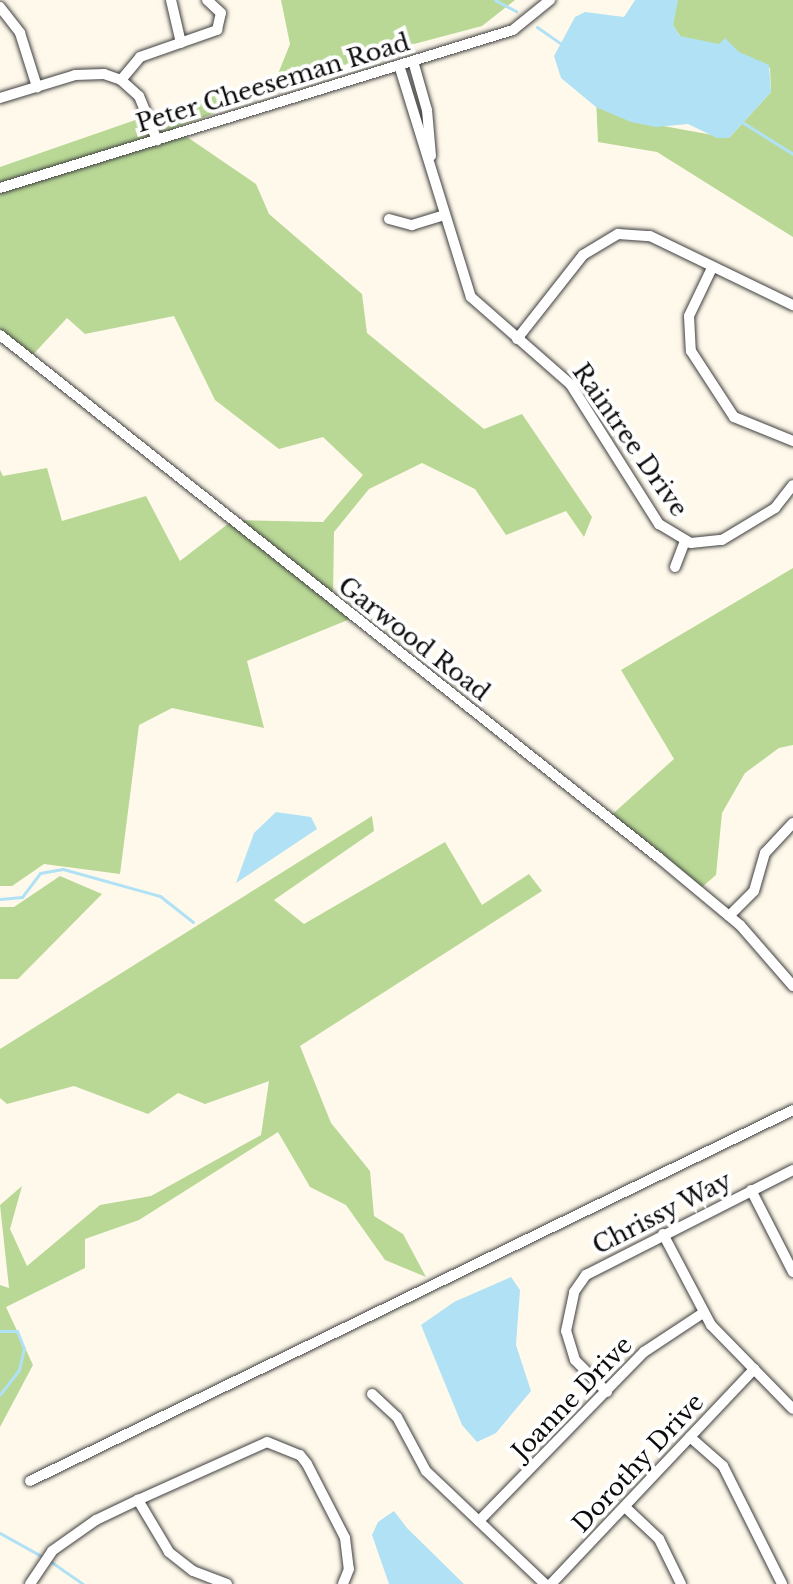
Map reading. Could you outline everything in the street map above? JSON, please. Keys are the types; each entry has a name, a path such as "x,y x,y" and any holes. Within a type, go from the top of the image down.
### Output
{"street":[{"path":"171,0 181,43"},
{"path":"121,80 140,57 220,27 221,13 207,0"},
{"name":"Peter Cheeseman Road","path":"0,188 513,30 550,0"},
{"path":"0,7 20,33 37,87"},
{"name":"Raintree Drive","path":"413,61 427,110 435,181"},
{"name":"Raintree Drive","path":"399,65 471,297 571,385 653,516 685,541 706,543 730,536 775,508 793,485"},
{"path":"0,98 86,73 121,80 142,101 157,140"},
{"path":"389,219 412,225 445,215"},
{"path":"517,339 583,255 611,236 650,236 711,270 793,305"},
{"path":"711,270 689,316 691,351 734,417 793,441"},
{"name":"Garwood Road","path":"0,335 729,916 793,986"},
{"path":"675,567 685,541"},
{"path":"729,916 754,891 765,853 793,823"},
{"path":"30,1481 793,1110"},
{"name":"Chrissy Way","path":"607,1392 569,1349 566,1331 574,1292 595,1269 793,1170"},
{"path":"751,1190 793,1272"},
{"path":"663,1234 703,1313 793,1409"},
{"name":"Joanne Drive","path":"479,1521 655,1342 703,1313"},
{"name":"Dorothy Drive","path":"548,1584 754,1369"},
{"path":"372,1394 397,1417 426,1471 548,1584"},
{"path":"690,1437 723,1466 782,1584"},
{"path":"30,1584 52,1551 96,1520 267,1442 289,1450 307,1464 345,1538 349,1569 343,1584"},
{"path":"138,1500 169,1552 193,1571 227,1584"},
{"path":"625,1507 659,1539 681,1584"}],"green space":[{"path":"281,0 515,0 482,26 380,53 174,128 256,184 269,214 362,294 367,333 484,429 522,414 592,517 584,537 566,511 506,535 475,489 422,463 369,489 334,532 333,598 355,617 247,661 264,728 172,708 139,725 120,874 44,864 12,886 0,886 0,470 3,476 47,468 62,521 146,496 180,561 233,520 323,522 363,475 323,437 279,449 215,400 174,316 85,334 67,318 27,361 0,338 0,167 167,109 276,79 290,44"},
{"path":"677,0 793,0 793,237 657,152 598,142 596,98 636,121 729,138 771,92 770,68 684,42 673,25"},
{"path":"793,568 793,745 779,748 745,773 722,813 716,875 695,893 607,819 674,759 621,670"},
{"path":"372,816 374,831 274,900 304,924 445,842 482,905 529,874 542,891 300,1046 331,1123 370,1171 374,1216 403,1234 426,1277 385,1260 346,1205 310,1187 278,1132 139,1220 85,1239 85,1268 6,1307 33,1365 0,1427 0,1285 9,1288 0,1205 22,1186 10,1229 27,1266 100,1205 151,1196 261,1135 269,1081 205,1104 178,1093 148,1114 74,1086 7,1104 0,1098 0,1049"},
{"path":"60,876 102,894 18,979 0,979 0,907 14,907"}],"water":[{"path":"635,0 678,0 673,25 680,36 719,44 725,38 739,52 769,65 771,92 729,138 717,138 688,124 656,127 631,122 596,107 561,78 554,56 575,17 585,12 624,17"},
{"path":"276,812 311,817 317,829 236,883 254,833"},
{"path":"511,1277 520,1290 516,1345 531,1391 496,1433 477,1442 462,1425 421,1325 454,1302"},
{"path":"394,1511 464,1584 389,1584 372,1535 378,1522"}],"waterway":[{"path":"495,0 516,11"},
{"path":"537,27 561,44"},
{"path":"742,122 793,154"},
{"path":"0,899 22,897 40,873 63,869 160,896 193,922"},
{"path":"0,1331 17,1331 24,1348 19,1370 0,1394"},
{"path":"0,1533 43,1557"},
{"path":"50,1561 83,1584"}]}
